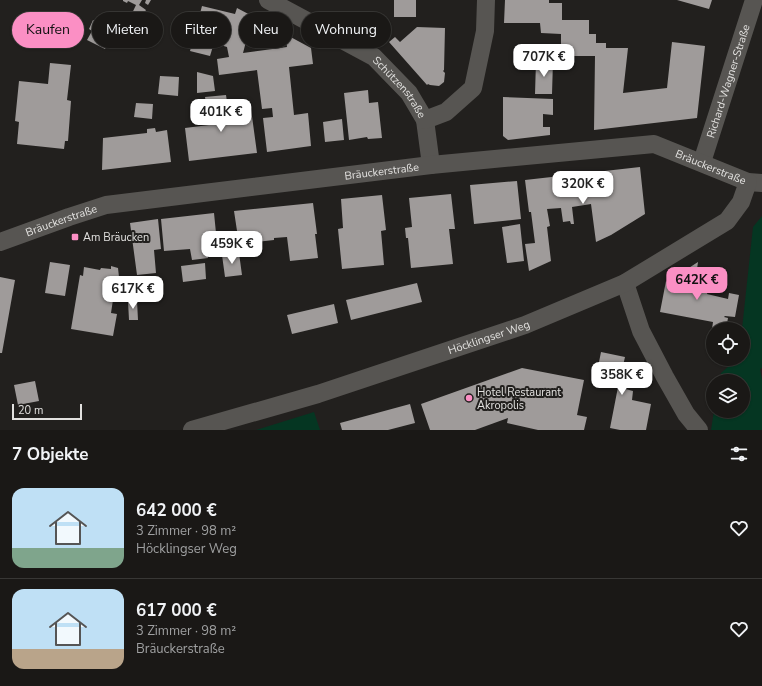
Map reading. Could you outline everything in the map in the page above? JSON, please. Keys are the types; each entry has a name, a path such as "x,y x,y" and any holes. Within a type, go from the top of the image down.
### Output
{"street":[{"name":"Schützenstraße","path":"268,0 374,58 409,93 425,120 430,165"},
{"path":"425,120 446,112 473,88 485,31 486,0"},
{"name":"Richard-Wagner-Straße","path":"702,162 754,0"},
{"name":"Bräuckerstraße","path":"0,242 106,205 430,165 654,144 755,182"},
{"name":"Höcklingser Weg","path":"192,430 318,394 525,325 625,283 727,221 755,182"},
{"path":"625,283 641,331 683,408 698,430"}],"green space":[{"path":"762,216 762,368 760,369 762,379 762,430 711,430 713,418 750,418 750,374 721,374 729,366 750,366 750,322 743,322 753,227"},
{"path":"314,412 320,430 256,430"}],"building":[{"path":"142,0 139,5 146,10 145,12 133,12 136,5 128,1 127,3 123,1"},
{"path":"146,0 151,0 148,5 145,3"},
{"path":"394,0 416,0 416,17 394,17"},
{"path":"505,0 549,0 549,3 562,3 562,20 589,20 589,34 596,34 596,43 606,43 606,48 628,48 623,93 667,88 672,42 705,46 697,118 594,130 595,56 561,56 561,34 541,33 540,23 504,23"},
{"path":"677,0 712,0 709,9"},
{"path":"202,6 227,12 200,12"},
{"path":"237,8 245,12 239,12 239,48 244,48 243,53 280,48 293,48 293,38 301,43 301,48 311,48 313,64 289,67 294,115 308,113 311,146 267,152 263,118 273,117 272,108 262,109 257,70 219,75 217,59 229,57 227,48 231,48 231,13 235,14"},
{"path":"92,22 92,31 89,29"},
{"path":"417,27 445,28 443,71 445,73 444,82 439,86 427,85 391,44 391,40 395,37 400,42"},
{"path":"92,31 92,42 87,40"},
{"path":"191,48 212,48 210,56 190,51"},
{"path":"536,61 553,61 552,94 535,94"},
{"path":"50,63 71,65 67,100 71,101 68,141 65,141 64,149 17,144 19,122 15,121 19,81 48,84"},
{"path":"197,72 213,76 215,91 197,93"},
{"path":"160,76 179,77 178,96 158,94"},
{"path":"368,90 369,103 378,102 382,138 368,139 367,137 349,140 344,93"},
{"path":"226,95 230,122 238,122 237,111 251,109 257,153 189,161 185,128 209,125 205,97"},
{"path":"503,97 553,99 553,115 543,114 543,127 550,127 550,135 508,140 503,136"},
{"path":"136,103 153,104 152,119 134,117"},
{"path":"342,119 344,140 325,142 323,122"},
{"path":"155,128 156,132 167,130 171,162 102,170 103,138 147,133 147,129"},
{"path":"640,167 645,214 611,235 596,242 591,204 572,207 574,224 571,224 570,221 563,222 561,208 547,209 550,226 547,227 551,261 529,271 525,244 535,243 525,180"},
{"path":"517,181 521,219 474,224 470,185"},
{"path":"451,194 455,229 449,229 453,264 411,268 408,238 406,238 405,228 412,227 409,198"},
{"path":"382,195 386,230 381,231 384,265 342,269 338,229 343,228 341,199"},
{"path":"313,203 318,258 290,261 287,237 256,242 258,256 244,257 242,244 239,244 234,211"},
{"path":"214,213 217,243 207,244 208,258 192,260 190,249 164,251 161,219"},
{"path":"158,219 161,249 154,250 156,273 137,275 130,223"},
{"path":"520,224 524,261 507,263 502,227"},
{"path":"239,253 242,275 225,277 222,255"},
{"path":"50,262 70,265 65,296 45,293"},
{"path":"698,262 695,283 709,286 707,294 728,299 729,293 739,295 735,317 725,316 724,317 728,318 727,322 713,322 660,312 666,281 667,282"},
{"path":"205,263 206,279 183,282 181,266"},
{"path":"111,266 118,268 119,277 116,280 111,313 117,314 113,336 71,329 80,275 83,276 84,267 100,270 101,268 111,269"},
{"path":"0,277 15,280 2,353 0,353"},
{"path":"417,283 422,302 351,320 346,300"},
{"path":"128,301 137,301 138,320 129,320"},
{"path":"334,304 338,323 292,334 287,315"},
{"path":"601,352 625,357 618,387 595,382"},
{"path":"522,368 584,380 577,415 587,417 584,430 538,430 507,423 508,418 475,430 430,430 421,404"},
{"path":"35,381 39,401 18,405 14,385"},
{"path":"618,387 633,391 632,400 651,404 646,430 620,430 610,428"},
{"path":"410,404 415,423 388,430 342,430 340,423"}],"place":[{"name":"Am Bräucken","path":"75,237"},
{"name":"Hotel Restaurant Akropolis","path":"469,398"}]}
